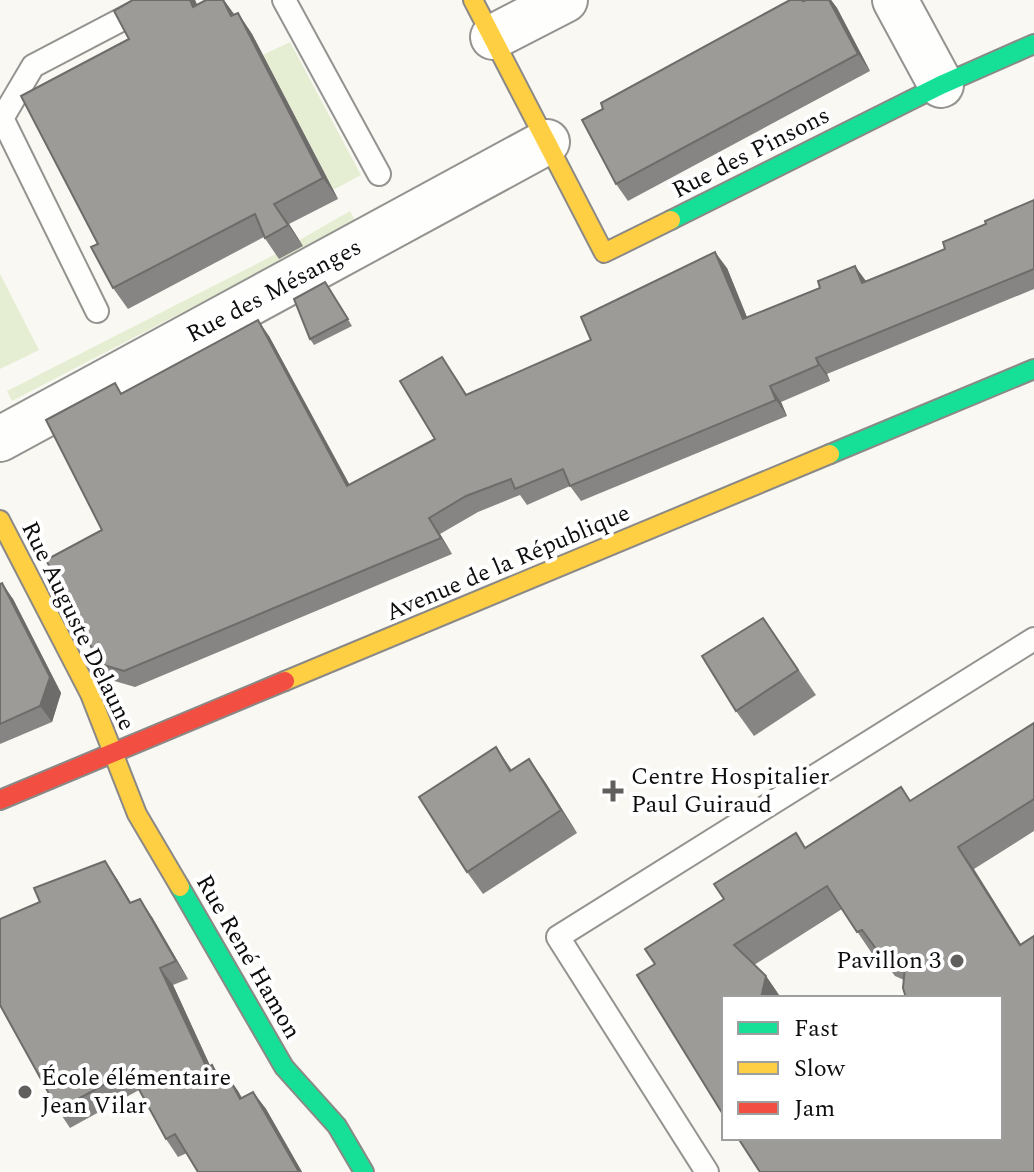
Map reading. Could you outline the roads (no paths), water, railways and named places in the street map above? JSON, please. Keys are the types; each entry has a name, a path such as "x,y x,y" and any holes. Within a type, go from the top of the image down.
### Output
{"street":[{"path":"547,142 483,18 565,0"},
{"path":"895,0 941,85"},
{"name":"Rue des Pinsons","path":"547,142 604,253 941,85 1033,48"},
{"name":"Rue des Mésanges","path":"0,439 547,142"},
{"name":"Avenue de la République","path":"0,800 1034,369"},
{"name":"Rue Auguste Delaune","path":"0,520 90,694 113,753"},
{"name":"Rue René Hamon","path":"113,753 137,814 284,1067 337,1126 364,1172"}],"lane":[{"path":"97,311 1,121 33,66 159,0"},
{"path":"284,0 379,174"},
{"path":"707,1172 558,937 1034,639"}],"place":[{"name":"Centre Hospitalier Paul Guiraud","path":"613,791"},
{"name":"Pavillon 3","path":"957,961"},
{"name":"École élémentaire Jean Vilar","path":"25,1092"}]}
